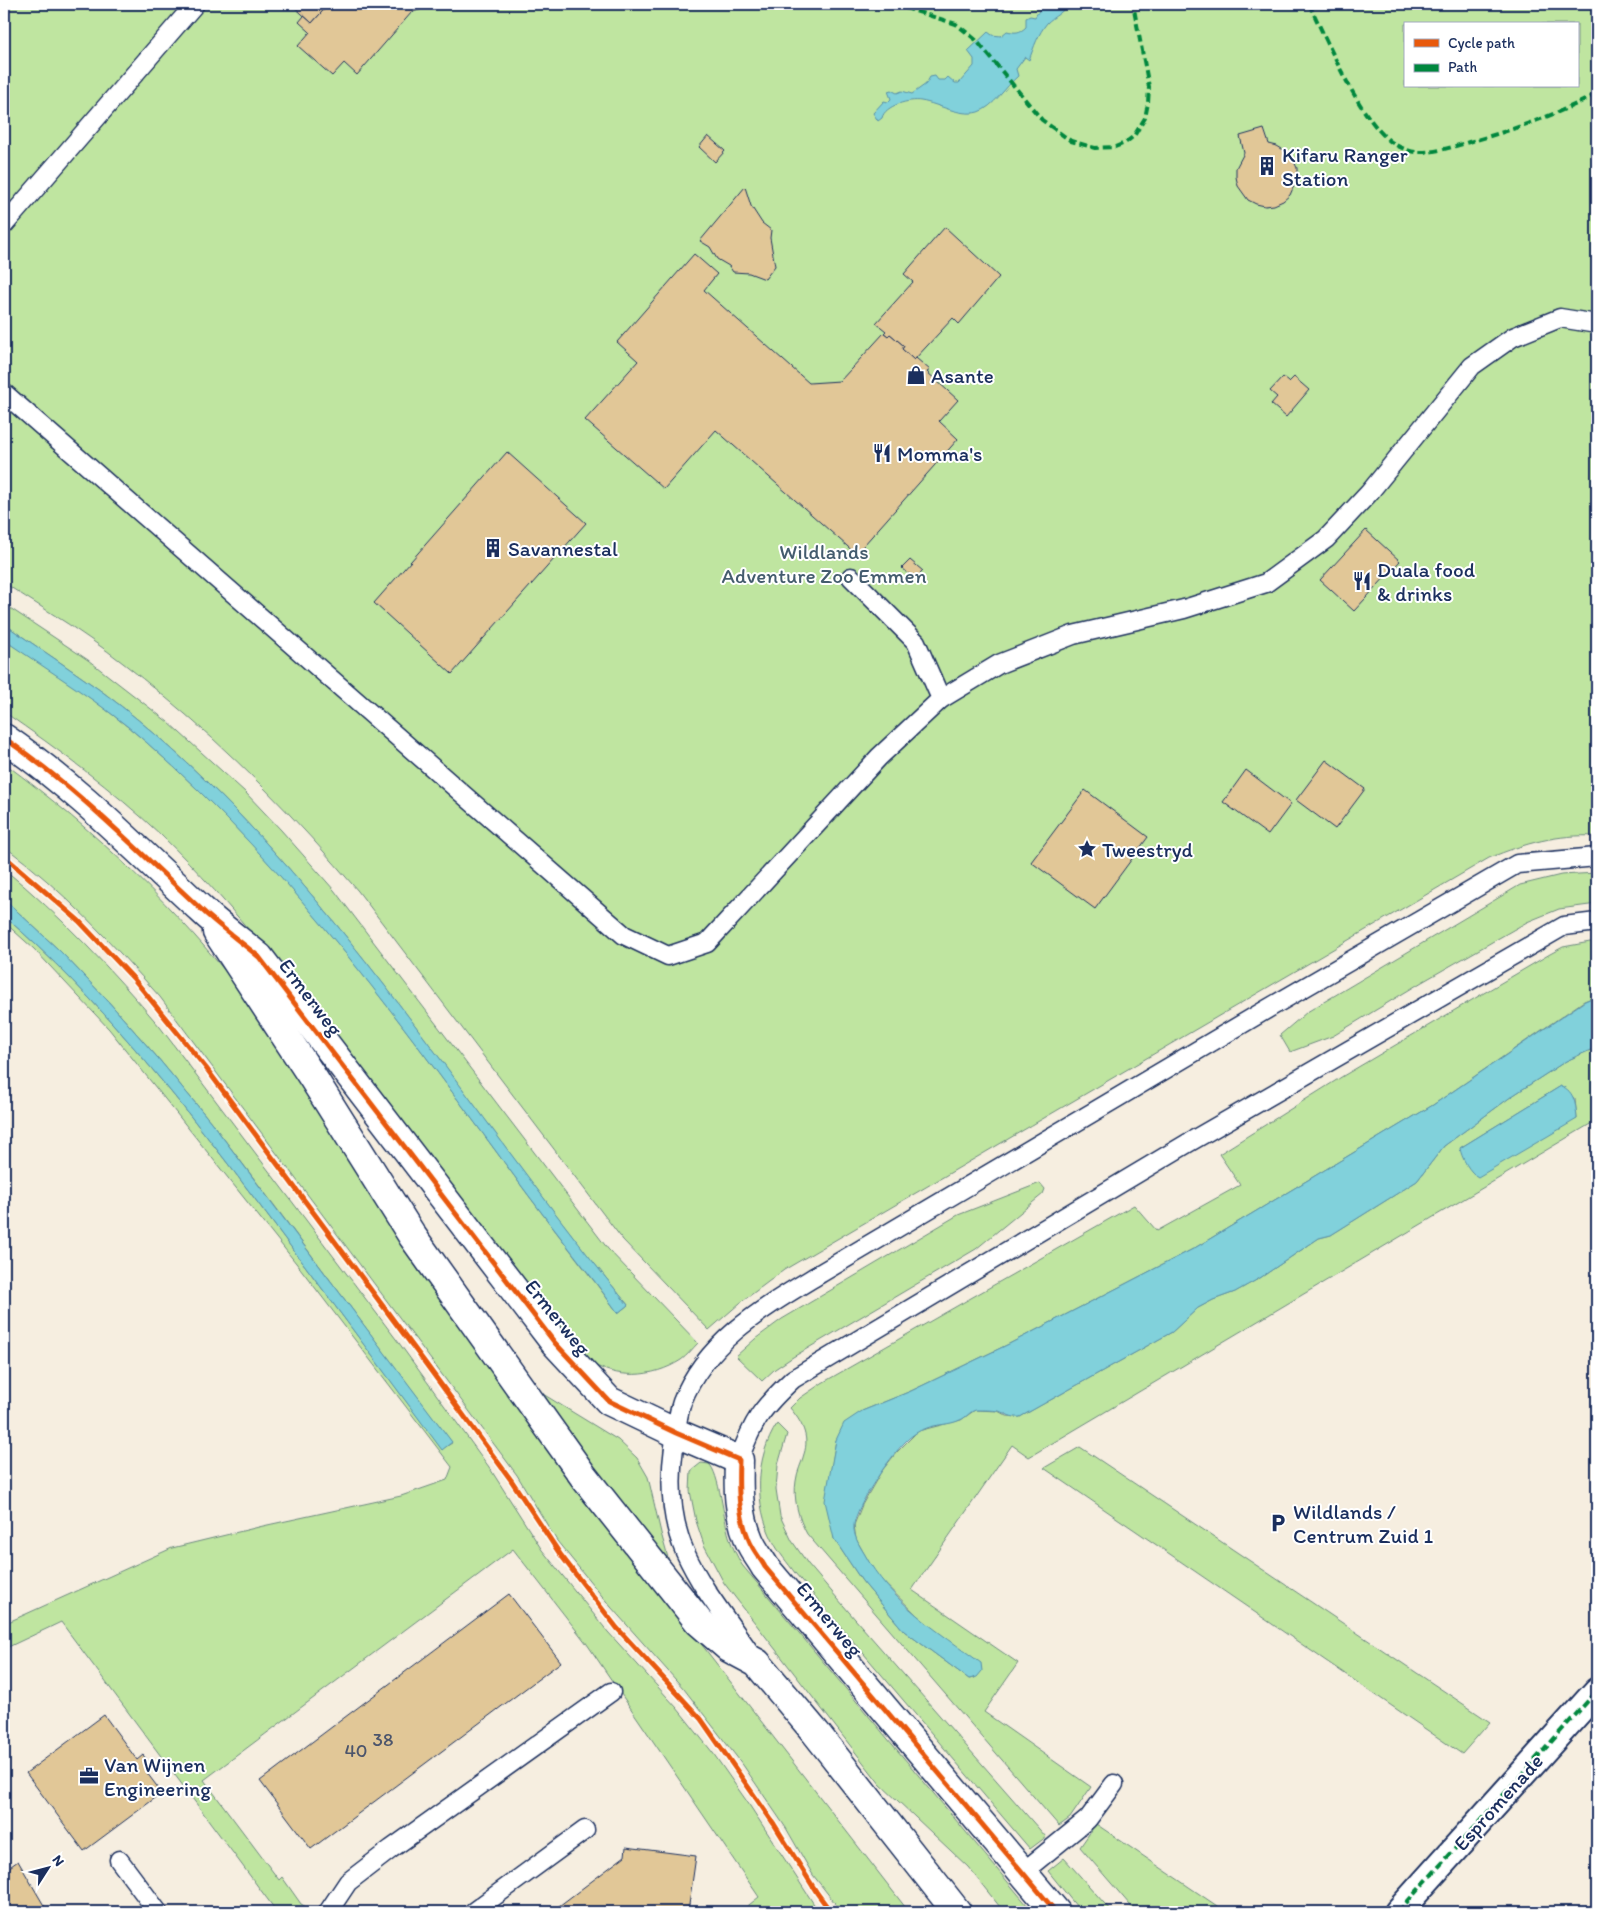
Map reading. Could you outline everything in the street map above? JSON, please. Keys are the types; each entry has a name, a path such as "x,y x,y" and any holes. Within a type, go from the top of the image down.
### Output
{"street":[{"name":"Ermerweg","path":"4,738 73,790 121,832 204,912 259,956 555,1343 609,1400 676,1433 739,1460 738,1494 740,1514 749,1541 765,1567 1056,1912"},
{"name":"Ermerweg","path":"204,912 313,1078 412,1237 584,1477 699,1622 729,1648 757,1663 822,1741 956,1912"},
{"name":"Espromenade","path":"1398,1912 1597,1691"}],"lane":[{"path":"4,226 195,4"},
{"path":"4,393 624,935 668,956 707,943 879,756 941,699 999,664 1073,635 1184,609 1266,583 1326,539 1369,493 1472,366 1513,338 1560,318 1597,324"},
{"path":"851,577 916,642 941,699"},
{"path":"676,1433 681,1404 700,1369 726,1338 779,1299 1269,1008 1517,864 1597,857"},
{"path":"739,1460 756,1419 770,1400 793,1379 1188,1143 1564,926 1597,922"},
{"name":"Ermerweg","path":"676,1433 670,1488 675,1520 685,1551 708,1594 757,1663"},
{"path":"328,1912 348,1882 610,1692"},
{"path":"1023,1872 1088,1819 1114,1784"},
{"path":"473,1912 585,1830"},
{"path":"119,1860 158,1912"}],"green space":[{"name":"Wildlands Adventure Zoo Emmen","path":"4,4 1597,4 1597,836 1555,838 1516,848 1489,858 784,1270 740,1303 709,1330 623,1240 358,891 311,838 263,787 212,738 142,678 79,632 4,583"},
{"path":"4,604 88,660 168,722 245,792 281,830 334,890 608,1249 698,1343 681,1360 670,1366 647,1373 622,1374 599,1367 582,1357 564,1341 288,979 240,919 188,862 124,802 65,755 4,712 4,640 77,688 146,742 200,792 252,845 301,899 394,1014 618,1313 628,1305 530,1181 389,991 290,869 189,764 156,735 104,693 4,624"},
{"path":"4,763 71,816 135,873 194,935 249,1001 418,1270 526,1418 909,1912 842,1912 813,1875 786,1828 743,1765 684,1689 611,1607 557,1541 517,1475 160,997 66,898 4,846"},
{"path":"4,869 85,944 160,1027 399,1343 489,1467 542,1550 608,1632 677,1708 713,1753 819,1912 740,1912 759,1897 587,1644 513,1549 204,1780 279,1880 282,1877 301,1904 314,1912 277,1912 61,1622 4,1649 4,1624 172,1548 401,1496 447,1480 452,1467 300,1268 109,1029 34,949 4,922 4,916 72,980 135,1049 195,1121 252,1195 442,1449 452,1443 211,1122 107,1000 60,951 4,899"},
{"path":"1597,873 1597,904 1559,909 1527,922 1333,1036 1290,1052 1280,1035 1307,1012 1520,885 1561,875"},
{"path":"1597,942 1597,996 1584,1001 1433,1105 1193,1249 1009,1344 911,1391 862,1411 836,1440 831,1470 834,1539 862,1581 904,1631 969,1679 975,1678 924,1622 876,1575 856,1539 854,1525 862,1505 881,1472 896,1453 918,1431 961,1420 975,1410 998,1411 1007,1416 1020,1417 1172,1332 1198,1308 1235,1292 1260,1278 1319,1238 1331,1235 1417,1181 1444,1146 1512,1096 1566,1061 1597,1047 1597,1120 1029,1457 1012,1445 912,1590 1018,1663 984,1712 1091,1787 1070,1818 1059,1826 807,1534 799,1515 795,1494 806,1441 801,1424 790,1408 800,1398 822,1383 1134,1205 1157,1231 1240,1185 1219,1154 1343,1076 1563,947","holes":["1561,1086 1575,1099 1577,1119 1460,1148"]},
{"path":"1040,1183 1045,1189 1043,1194 976,1249 793,1357 775,1369 762,1381 736,1356 782,1319 958,1215"},
{"path":"535,1390 618,1440 637,1458 648,1477 670,1565 668,1566"},
{"path":"777,1424 787,1434 778,1465 776,1489 780,1516 792,1541 808,1564 855,1619 1046,1837 1030,1849 795,1573 775,1545 763,1512 760,1482 764,1452"},
{"path":"1080,1447 1490,1722 1462,1754 1044,1468"},
{"path":"701,1463 709,1464 713,1469 729,1536 742,1565 1033,1912 1004,1912 968,1867 880,1784 724,1583 704,1545 696,1521 690,1491 691,1471"},
{"path":"1096,1824 1226,1912 1136,1912 1080,1847"},
{"path":"1064,1858 1112,1912 1081,1912 1048,1871"}],"water":[{"path":"1043,4 1068,4 1064,10 1047,23 1039,36 1029,60 1025,57 1016,69 1018,76 989,106 978,112 964,113 921,101 911,101 893,106 878,121 873,113 884,101 888,102 891,99 888,91 891,90 897,93 902,91 912,94 926,84 930,77 935,76 938,80 945,80 948,77 955,83 959,83 974,66 974,59 968,51 988,32 992,35 1001,36 1007,31 1015,32 1022,30 1026,27 1026,18 1030,16 1035,17"},
{"path":"4,624 104,693 156,735 189,764 236,811 290,869 389,991 531,1181 628,1305 618,1313 394,1014 301,900 252,845 200,792 146,742 94,701 4,640"},
{"path":"4,899 60,951 107,1000 211,1122 452,1442 442,1450 195,1121 104,1014 39,947 4,916"},
{"path":"1597,996 1597,1047 1566,1061 1512,1096 1444,1146 1417,1181 1331,1235 1319,1238 1260,1278 1235,1292 1198,1308 1172,1332 1020,1417 999,1411 976,1410 960,1420 921,1430 909,1438 886,1465 862,1503 855,1519 855,1536 875,1570 901,1601 932,1627 981,1663 982,1671 977,1677 969,1679 904,1631 862,1581 834,1539 825,1501 836,1440 844,1423 862,1411 911,1391 1009,1344 1193,1249 1433,1105 1585,1001"},
{"path":"1561,1086 1566,1088 1572,1095 1577,1119 1478,1177 1472,1172 1464,1160 1460,1148"}],"building":[{"path":"291,4 329,4 312,23"},
{"path":"329,4 441,4 412,12 357,75 344,63 332,76 298,46 310,32 299,22 304,16 312,23"},
{"name":"Kifaru Ranger Station","path":"1264,129 1269,144 1287,152 1297,168 1297,179 1290,195 1274,205 1265,206 1248,200 1238,186 1236,177 1236,168 1244,153 1240,136"},
{"path":"708,136 725,151 715,162 699,147"},
{"path":"745,187 751,206 762,223 771,230 770,238 775,266 765,279 749,273 733,272 729,266 717,259 710,247 700,241"},
{"path":"945,227 999,277 959,324 953,318 914,360 902,349 904,346 890,334 888,336 884,333 886,331 876,323 913,282 904,274"},
{"path":"694,254 717,274 704,290 809,383 840,381 884,333 888,336 890,334 904,346 902,349 914,360 916,358 930,370 927,372 958,400 939,421 958,439 856,554 716,430 664,489 585,420 638,361 617,342"},
{"path":"1283,377 1289,382 1294,377 1309,390 1286,417 1271,404 1277,397 1270,391"},
{"name":"Savannestal","path":"507,452 586,523 452,674 374,603"},
{"path":"1366,530 1400,561 1354,611 1320,580"},
{"path":"910,560 923,571 915,579 902,568"},
{"path":"1326,760 1365,789 1335,829 1296,800"},
{"path":"1246,770 1291,804 1268,835 1223,802"},
{"path":"1085,790 1148,837 1095,909 1031,862"},
{"path":"509,1594 561,1662 311,1849 260,1781"},
{"path":"104,1715 137,1760 143,1755 153,1768 147,1773 162,1793 84,1851 26,1773"},
{"path":"626,1847 696,1856 688,1912 551,1912 625,1856"},
{"path":"18,1861 46,1909 41,1912 4,1912 4,1871"}],"marked path":[{"path":"893,4 956,24 976,40 1042,120 1071,141 1095,148 1115,147 1125,143 1134,136 1145,118 1149,87 1133,4"},
{"path":"1309,4 1358,102 1383,135 1396,145 1409,151 1424,152 1450,148 1518,127 1582,102 1597,94"},
{"path":"1398,1912 1597,1691"}],"cycle path":[{"path":"4,738 31,757 82,799 210,917 259,957 555,1343 609,1401 739,1460 739,1491 745,1530 765,1567 1056,1912"},
{"path":"4,856 79,921 133,978 206,1068 511,1480 560,1554 617,1628 701,1719 774,1824 831,1912"}],"place":[{"name":"Kifaru Ranger Station","path":"1267,166"},
{"name":"Asante","path":"916,375"},
{"name":"Momma's","path":"882,453"},
{"name":"Savannestal","path":"493,548"},
{"name":"Duala food & drinks","path":"1362,581"},
{"name":"Tweestryd","path":"1087,849"},
{"name":"Wildlands / Centrum Zuid 1","path":"1278,1523"},
{"name":"Van Wijnen Engineering","path":"89,1776"}]}
